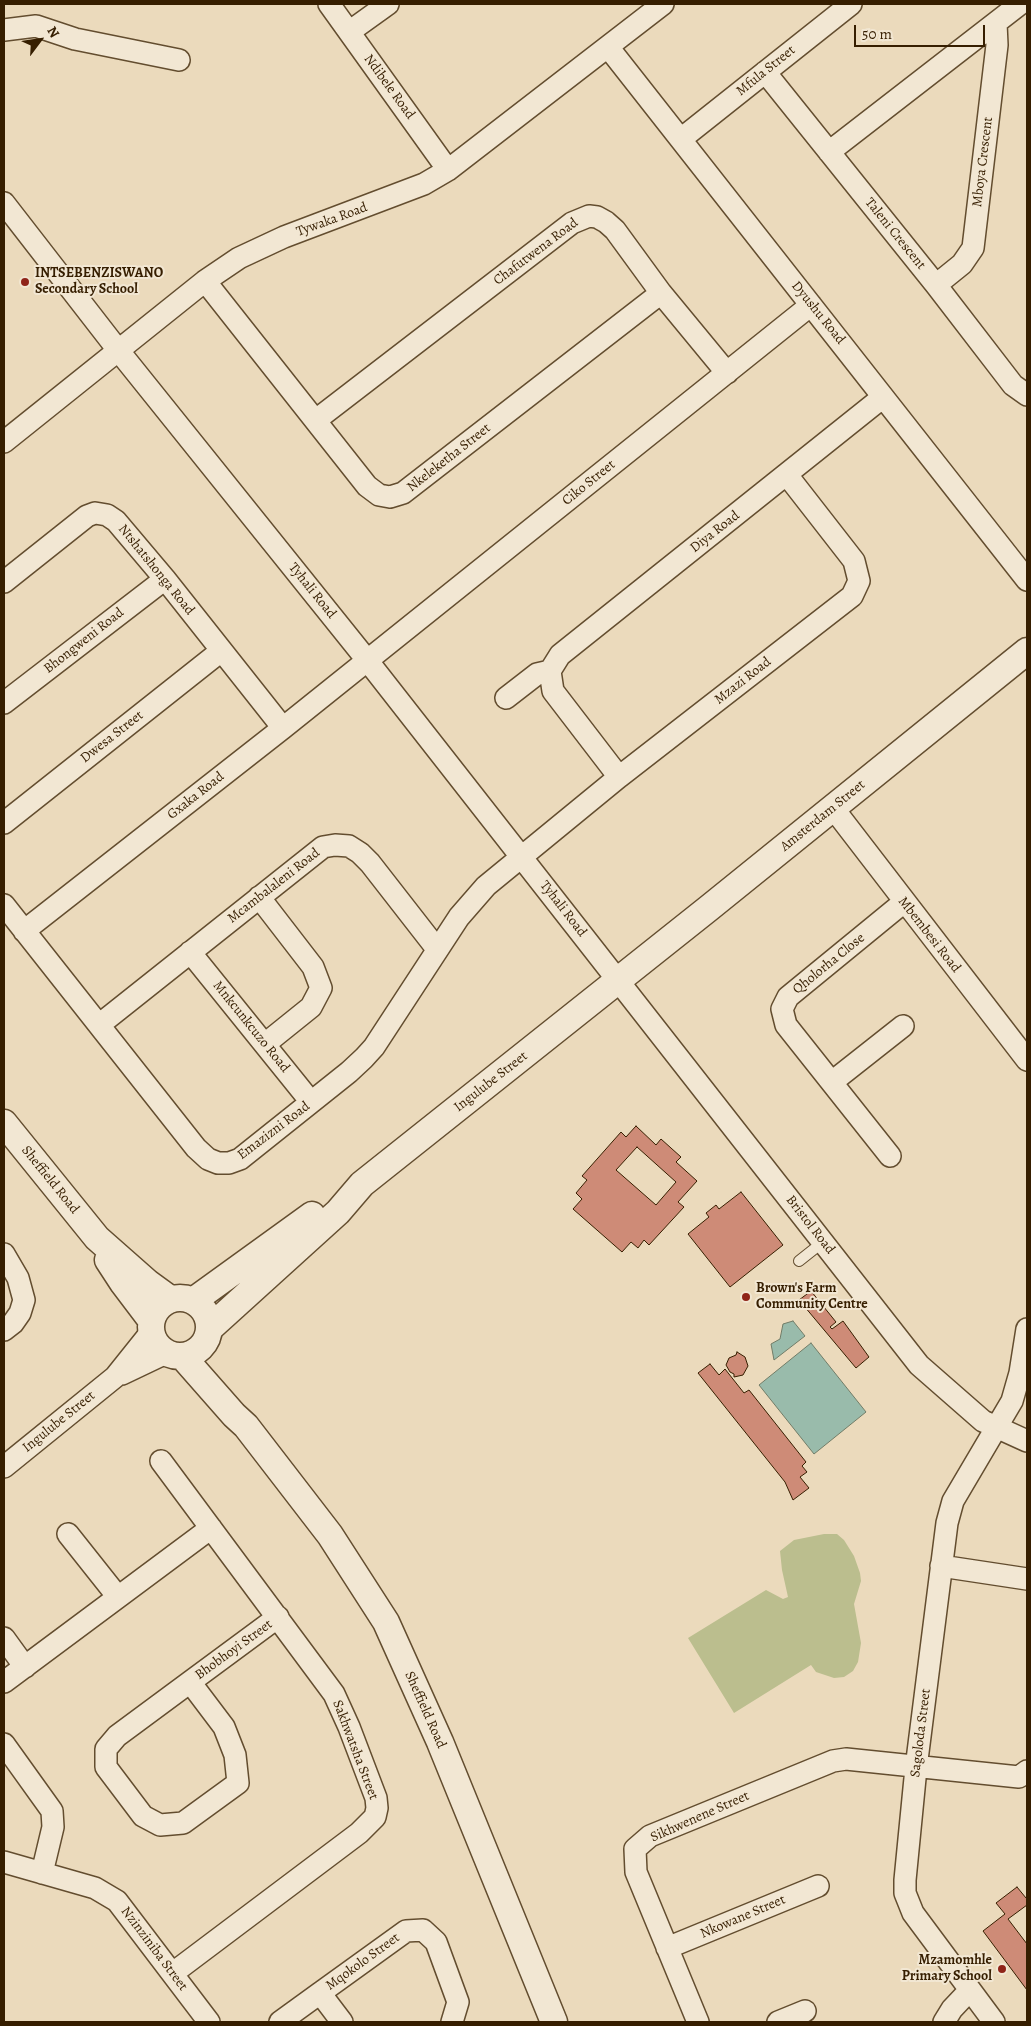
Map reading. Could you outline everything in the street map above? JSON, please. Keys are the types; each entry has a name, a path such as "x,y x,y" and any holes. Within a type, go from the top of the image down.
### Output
{"street":[{"name":"Ndibele Road","path":"329,4 448,170"},
{"path":"349,32 388,4"},
{"name":"Tywaka Road","path":"4,442 205,281 239,258 262,246 424,184 448,170 664,4"},
{"name":"Mfula Street","path":"681,139 851,4"},
{"path":"829,152 1020,4"},
{"name":"Mboya Crescent","path":"936,284 962,264 973,248 997,45 996,23"},
{"path":"4,30 36,26 75,39 179,60"},
{"name":"Dyushu Road","path":"608,47 1027,580"},
{"name":"Taleni Crescent","path":"765,72 936,284 1013,385 1027,395"},
{"name":"Tyhali Road","path":"4,204 619,980"},
{"name":"Chafutwena Road","path":"316,420 580,218 589,216 597,217 615,230 662,293 727,374"},
{"name":"Nkeleketha Street","path":"205,281 367,486 379,495 390,497 403,493 662,293"},
{"name":"Ciko Street","path":"367,660 811,305"},
{"name":"Diya Road","path":"506,698 537,674 550,671 560,655 884,397"},
{"name":"Mzazi Road","path":"521,857 619,777 852,596 859,581 854,561 787,475"},
{"name":"Ntshatshonga Road","path":"4,582 87,516 95,514 107,515 116,521 165,579 282,728"},
{"name":"Bhongweni Road","path":"4,703 165,579"},
{"name":"Dwesa Street","path":"4,823 221,652"},
{"name":"Amsterdam Street","path":"619,980 1027,652"},
{"name":"Gxaka Road","path":"24,931 367,660"},
{"path":"550,671 553,691 619,777"},
{"name":"Mbembesi Road","path":"834,808 904,902 1027,1060"},
{"name":"Mcambalaleni Road","path":"99,1025 323,847 335,845 348,846 360,853 370,863 437,949"},
{"name":"Emazizni Road","path":"4,905 196,1148 208,1159 218,1163 229,1163 249,1153 350,1072 374,1047 437,949 474,898 521,857"},
{"path":"259,897 313,967 321,988 311,1007 265,1044"},
{"name":"Qholorha Close","path":"890,1156 786,1025 782,1009 788,998 904,902"},
{"name":"Mnkcunkcuzo Road","path":"190,952 312,1102"},
{"name":"Ingulube Street","path":"181,1300 334,1199 362,1184 619,980"},
{"name":"Bristol Road","path":"619,980 919,1365 983,1421 1027,1441"},
{"path":"832,1082 904,1026"},
{"name":"Sheffield Road","path":"4,1122 98,1238 148,1283 181,1300"},
{"name":"Ingulube Street","path":"115,1377 190,1346 338,1212 362,1184"},
{"name":"Sheffield Road","path":"98,1238 104,1254 151,1326"},
{"path":"4,1254 18,1278 24,1300 20,1313 13,1323 4,1330"},
{"path":"181,1300 201,1307 207,1317 190,1346 156,1344 151,1326 158,1307 181,1300"},
{"name":"Ingulube Street","path":"4,1468 115,1377 151,1326"},
{"name":"Sagoloda Street","path":"994,2022 913,1912 905,1893 905,1880 916,1768 947,1523 954,1501 966,1476 997,1428 1012,1400 1020,1373 1027,1329"},
{"name":"Sheffield Road","path":"190,1346 244,1417 246,1426 330,1535 386,1622 440,1742 554,2022"},
{"name":"Sakhwatsha Street","path":"161,1460 325,1681 340,1707 376,1798 377,1808 372,1821 358,1833 173,1973"},
{"path":"4,1682 211,1528"},
{"path":"68,1534 118,1598"},
{"path":"942,1566 1027,1578"},
{"name":"Bhobhoyi Street","path":"190,1682 224,1727 235,1755 238,1783 183,1823 160,1825 143,1816 106,1767 106,1749 117,1736 190,1682 278,1617"},
{"path":"4,1638 25,1667"},
{"path":"4,1744 52,1811 53,1827 42,1873"},
{"name":"Sikhwenene Street","path":"698,2022 636,1872 635,1849 650,1836 833,1761 846,1759 916,1768"},
{"path":"916,1768 1019,1777 1027,1771"},
{"name":"Nzinziniba Street","path":"4,1862 95,1888 117,1901 209,2022"},
{"name":"Nkowane Street","path":"667,1948 818,1886"},
{"name":"Mqokolo Street","path":"280,2022 406,1930 423,1930 436,1942 458,2002 452,2022"},
{"path":"944,2022 952,2009 970,1990"},
{"name":"Mqokolo Street","path":"320,1993 342,2022"},
{"path":"778,2022 806,2011"}],"lane":[{"path":"799,1261 823,1242"}],"green space":[{"path":"824,1534 837,1534 844,1540 854,1556 860,1573 861,1581 854,1604 861,1643 858,1662 853,1671 844,1677 834,1678 816,1672 811,1665 734,1713 688,1638 766,1590 783,1599 788,1597 780,1551 794,1540"}],"shaded area":[{"path":"793,1321 805,1336 774,1360 771,1344 780,1339 783,1324"},
{"path":"811,1343 866,1412 814,1454 759,1385"}],"building":[{"path":"636,1126 656,1145 661,1139 681,1157 676,1162 697,1181 678,1202 684,1207 649,1245 644,1240 638,1248 631,1242 622,1252 573,1209 582,1199 576,1193 587,1180 582,1176 621,1132 626,1137","holes":["637,1147 676,1182 656,1205 616,1170"]},
{"path":"741,1192 783,1245 730,1287 688,1234 709,1217 706,1213 716,1205 719,1209"},
{"path":"811,1291 836,1322 830,1327 832,1329 843,1321 869,1357 856,1368 799,1300"},
{"path":"737,1352 745,1357 748,1366 743,1375 734,1377 734,1374 730,1372 726,1365 729,1358 736,1355"},
{"path":"710,1364 719,1375 725,1369 744,1393 749,1390 806,1462 802,1466 807,1472 800,1477 809,1488 793,1500 785,1482 698,1373"},
{"path":"1017,1887 1027,1898 1027,1905 1008,1919 1027,1944 1027,1990 983,1931 1005,1914 996,1903"}],"place":[{"name":"INTSEBENZISWANO Secondary School","path":"25,282"},
{"name":"Brown's Farm Community Centre","path":"746,1297"},
{"name":"Mzamomhle Primary School","path":"1002,1969"}]}
